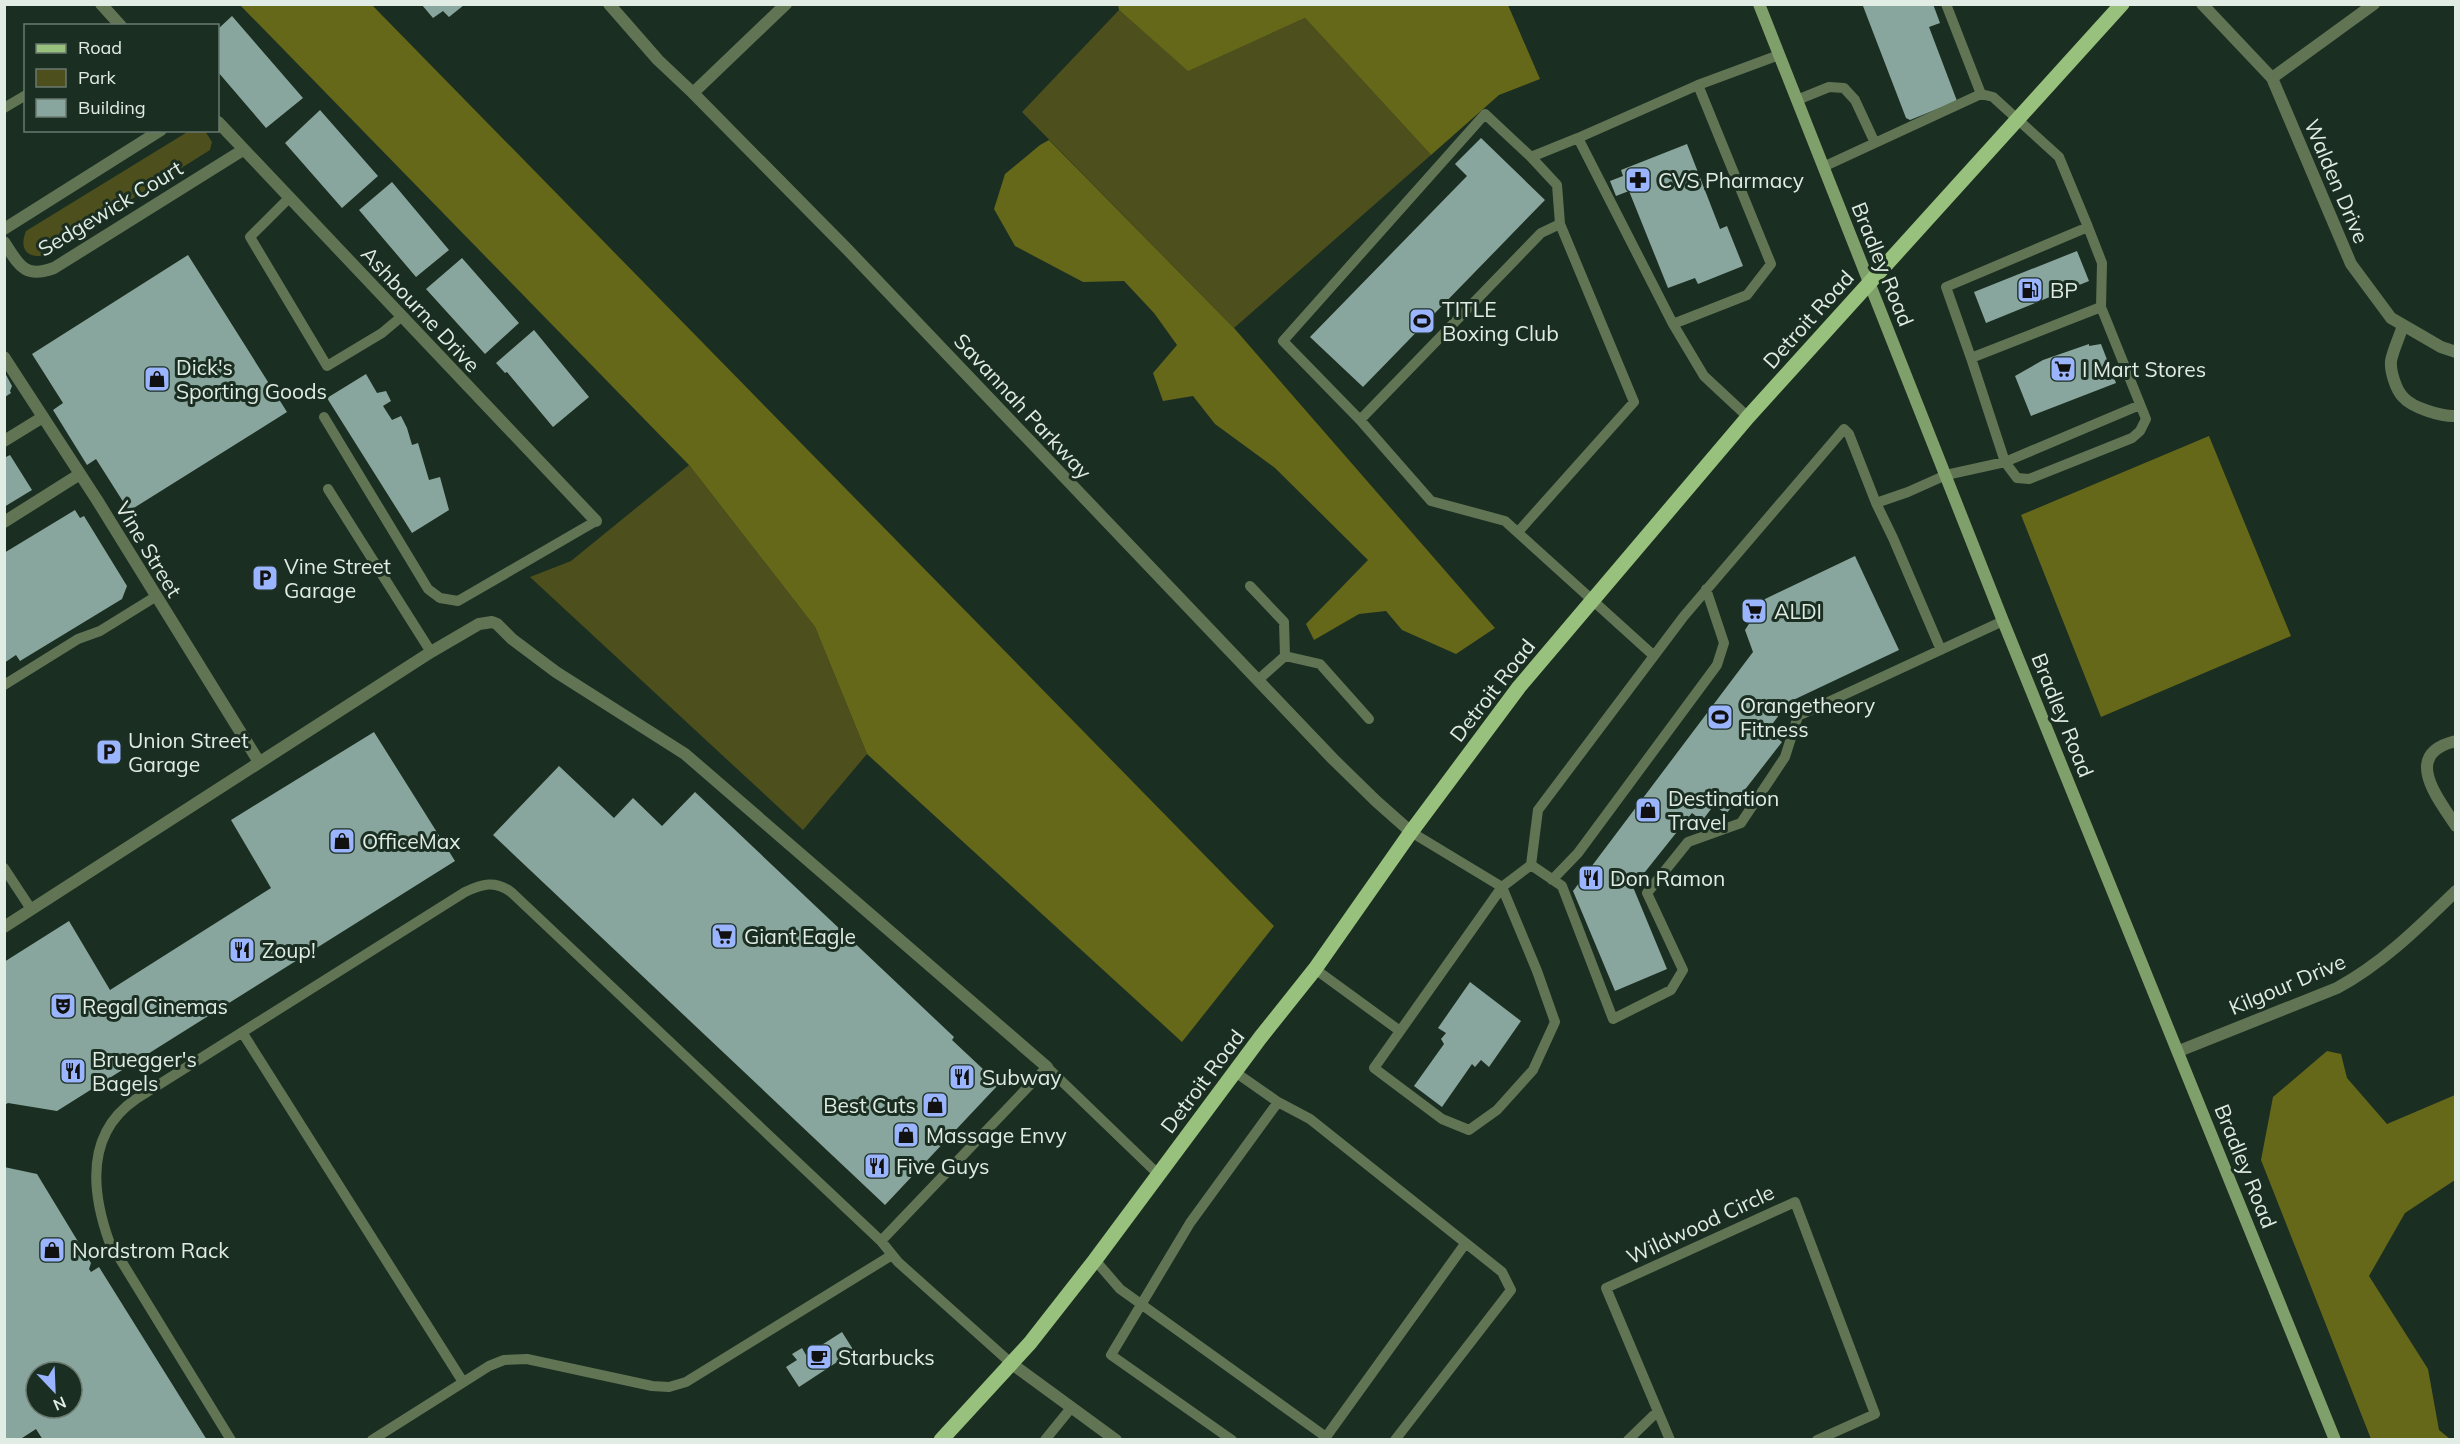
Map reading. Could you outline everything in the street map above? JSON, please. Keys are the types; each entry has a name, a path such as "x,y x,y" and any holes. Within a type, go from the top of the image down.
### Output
{"main road":[{"name":"Detroit Road","path":"941,1440 1012,1364 1095,1260 1315,969 1411,832 1519,687 1590,600 1748,417 2122,4"}],"street":[{"path":"101,4 119,24"},
{"name":"Savannah Parkway","path":"609,4 658,60 948,354 1258,680 1376,801 1411,832"},
{"path":"693,93 786,4"},
{"name":"Bradley Road","path":"1759,4 2003,621 2335,1440"},
{"name":"Walden Drive","path":"2202,4 2272,78 2351,264 2391,318 2441,347 2456,352"},
{"path":"2272,78 2374,4"},
{"name":"Ashbourne Drive","path":"219,123 596,521"},
{"path":"4,229 158,132"},
{"name":"Sedgewick Court","path":"4,242 20,267 30,272 47,270 243,150"},
{"path":"2403,325 2391,362 2402,397 2445,417 2456,416"},
{"name":"Vine Street","path":"4,357 80,474 259,762"},
{"path":"4,441 43,417"},
{"path":"4,522 80,474"},
{"path":"4,927 431,652 479,624 492,622 555,672 685,754 1047,1067"},
{"path":"2456,741 2436,750 2429,758 2426,769 2432,790 2456,826"},
{"name":"Kilgour Drive","path":"2179,1051 2337,988 2355,978 2390,953 2456,891"},
{"path":"1012,1364 1116,1440"}],"lane":[{"path":"1946,4 1981,94"},
{"path":"1531,157 1698,86 1779,55"},
{"path":"1673,324 1746,295 1772,264 1698,86"},
{"path":"1797,100 1829,87 1844,88 1855,100 1875,143"},
{"path":"1823,167 1981,94 1993,97 2060,157 2088,227 2102,263 2101,307 2146,419 2140,431 2132,438 2029,480 2017,478 2005,462 1946,287 2088,227"},
{"path":"4,108 24,95"},
{"path":"1518,532 1634,402 1560,224 1557,185 1485,114 1283,341 1360,420 1431,501 1505,521 1653,655"},
{"path":"1578,138 1673,324 1704,376 1748,417"},
{"path":"289,198 250,237 327,366 382,333 401,317"},
{"path":"1360,420 1541,232 1560,224"},
{"path":"1971,358 2101,307"},
{"path":"1875,503 1908,492 1946,475 2005,462 2140,405"},
{"path":"324,417 428,589 440,598 458,601 596,521"},
{"path":"1411,832 1502,888 1555,1022 1533,1070 1497,1110 1469,1130 1442,1119 1374,1068 1502,888 1531,865 1538,810 1653,655 1706,589 1844,429 1849,434 1875,503 1893,538 1941,650"},
{"path":"328,489 431,652"},
{"path":"1250,586 1284,622 1286,656"},
{"path":"1552,880 1578,853 1718,665 1724,643 1706,589"},
{"path":"4,685 78,639 100,631 155,597"},
{"path":"1531,865 1562,886 1613,1019 1671,990 1683,970 1647,893 1688,842 1742,823 1785,758 1798,716 2003,621"},
{"path":"1258,680 1286,656"},
{"path":"1286,656 1320,664 1369,719"},
{"path":"4,868 31,909"},
{"path":"231,1440 113,1249 101,1212 96,1173 103,1136 120,1111 465,892 482,884 498,885 511,892 526,905 881,1241 892,1255 1012,1364"},
{"path":"1315,969 1401,1031"},
{"path":"242,1032 463,1382"},
{"path":"881,1241 1047,1067 1159,1175"},
{"path":"1235,1072 1278,1102 1310,1119 1502,1272 1510,1290 1395,1440"},
{"path":"1232,1440 1112,1355 1190,1223 1278,1102"},
{"name":"Wildwood Circle","path":"1670,1440 1606,1288 1795,1202 1875,1414 1817,1440"},
{"path":"1095,1260 1120,1288 1325,1438 1465,1244"},
{"path":"372,1440 489,1366 504,1360 519,1358 642,1385 661,1387 677,1384 701,1374 892,1255"},
{"path":"1045,1440 1071,1408"},
{"path":"1628,1440 1658,1411"}],"green space":[{"path":"1119,10 1188,70 1305,18 1431,155 1234,328 1022,112"},
{"path":"187,132 206,132 212,142 210,150 41,256 31,255 25,249 23,241 26,231"},
{"path":"689,465 815,627 867,754 803,830 530,577 571,561"}],"shaded area":[{"path":"240,5 372,5 1274,926 1182,1042 867,754 815,627 689,465"},
{"path":"1118,5 1508,5 1540,79 1499,95 1431,155 1305,18 1188,71 1119,10"},
{"path":"1049,140 1234,328 1495,628 1456,654 1402,630 1386,611 1359,614 1314,640 1306,624 1368,560 1275,468 1215,424 1193,396 1163,401 1153,373 1177,345 1154,313 1124,281 1083,282 1015,246 994,209 1005,174"},
{"path":"2209,436 2291,636 2101,717 2021,515"},
{"path":"2327,1051 2341,1054 2347,1078 2387,1124 2455,1095 2455,1180 2405,1213 2369,1276 2428,1369 2439,1430 2450,1439 2371,1439 2261,1160 2273,1097"}],"building":[{"path":"1865,4 1933,4 1940,23 1929,27 1957,101 1910,120 1906,118 1863,6"},
{"path":"422,5 464,5 449,17 443,11 433,18"},
{"path":"232,16 303,98 266,128 219,73 219,28"},
{"path":"320,110 378,176 342,208 285,143"},
{"path":"1481,138 1545,200 1363,387 1310,337 1467,176 1455,164"},
{"name":"CVS Pharmacy","path":"1687,144 1720,229 1727,226 1743,266 1698,284 1695,278 1668,288 1629,191 1616,196 1610,181 1623,176 1621,170"},
{"path":"392,182 449,250 416,277 359,210"},
{"path":"2077,251 2089,281 1986,323 1974,292"},
{"name":"Dick's Sporting Goods","path":"188,255 287,412 129,511 96,459 87,465 53,410 63,403 32,354"},
{"path":"462,258 519,323 485,354 426,289"},
{"path":"534,330 589,397 553,427 507,372 505,373 496,363"},
{"path":"2089,344 2089,346 2101,344 2116,383 2031,416 2015,376 2043,360"},
{"path":"5,373 12,386 11,393 5,397"},
{"path":"366,374 377,393 386,391 391,401 383,406 392,420 401,416 412,445 418,443 429,480 440,477 449,510 412,533 327,398"},
{"path":"10,455 32,490 4,507 4,458"},
{"path":"75,510 80,518 84,516 127,586 122,599 20,661 16,655 4,663 4,553"},
{"path":"1855,556 1899,650 1789,702 1767,731 1782,742 1726,814 1714,805 1702,821 1692,813 1633,887 1667,969 1615,991 1573,891 1753,652 1745,630 1765,599"},
{"path":"374,732 455,861 57,1111 8,1103 4,1105 4,962 69,921 110,990 271,888 231,820"},
{"name":"Giant Eagle","path":"559,766 614,818 633,798 662,826 695,792 954,1037 952,1040 999,1084 885,1205 493,835"},
{"path":"1470,982 1521,1021 1489,1067 1481,1060 1475,1067 1472,1064 1442,1107 1414,1086 1444,1044 1441,1039 1446,1033 1438,1028"},
{"path":"4,1167 37,1174 91,1263 89,1269 91,1272 99,1267 207,1440 43,1440 36,1429 19,1440 4,1440"},
{"name":"Starbucks","path":"842,1332 854,1351 799,1387 786,1367 797,1360 792,1354 802,1348 806,1355"}],"place":[{"name":"CVS Pharmacy","path":"1638,180"},
{"name":"BP","path":"2030,290"},
{"name":"TITLE Boxing Club","path":"1422,321"},
{"name":"I Mart Stores","path":"2063,369"},
{"name":"Dick's Sporting Goods","path":"157,379"},
{"name":"Vine Street Garage","path":"265,578"},
{"name":"ALDI","path":"1754,611"},
{"name":"Orangetheory Fitness","path":"1720,717"},
{"name":"Union Street Garage","path":"109,752"},
{"name":"Destination Travel","path":"1648,810"},
{"name":"OfficeMax","path":"342,841"},
{"name":"Don Ramon","path":"1591,878"},
{"name":"Giant Eagle","path":"724,936"},
{"name":"Zoup!","path":"242,950"},
{"name":"Regal Cinemas","path":"63,1006"},
{"name":"Bruegger's Bagels","path":"73,1071"},
{"name":"Subway","path":"962,1077"},
{"name":"Best Cuts","path":"935,1105"},
{"name":"Massage Envy","path":"906,1135"},
{"name":"Five Guys","path":"877,1166"},
{"name":"Nordstrom Rack","path":"52,1250"},
{"name":"Starbucks","path":"819,1357"}]}
